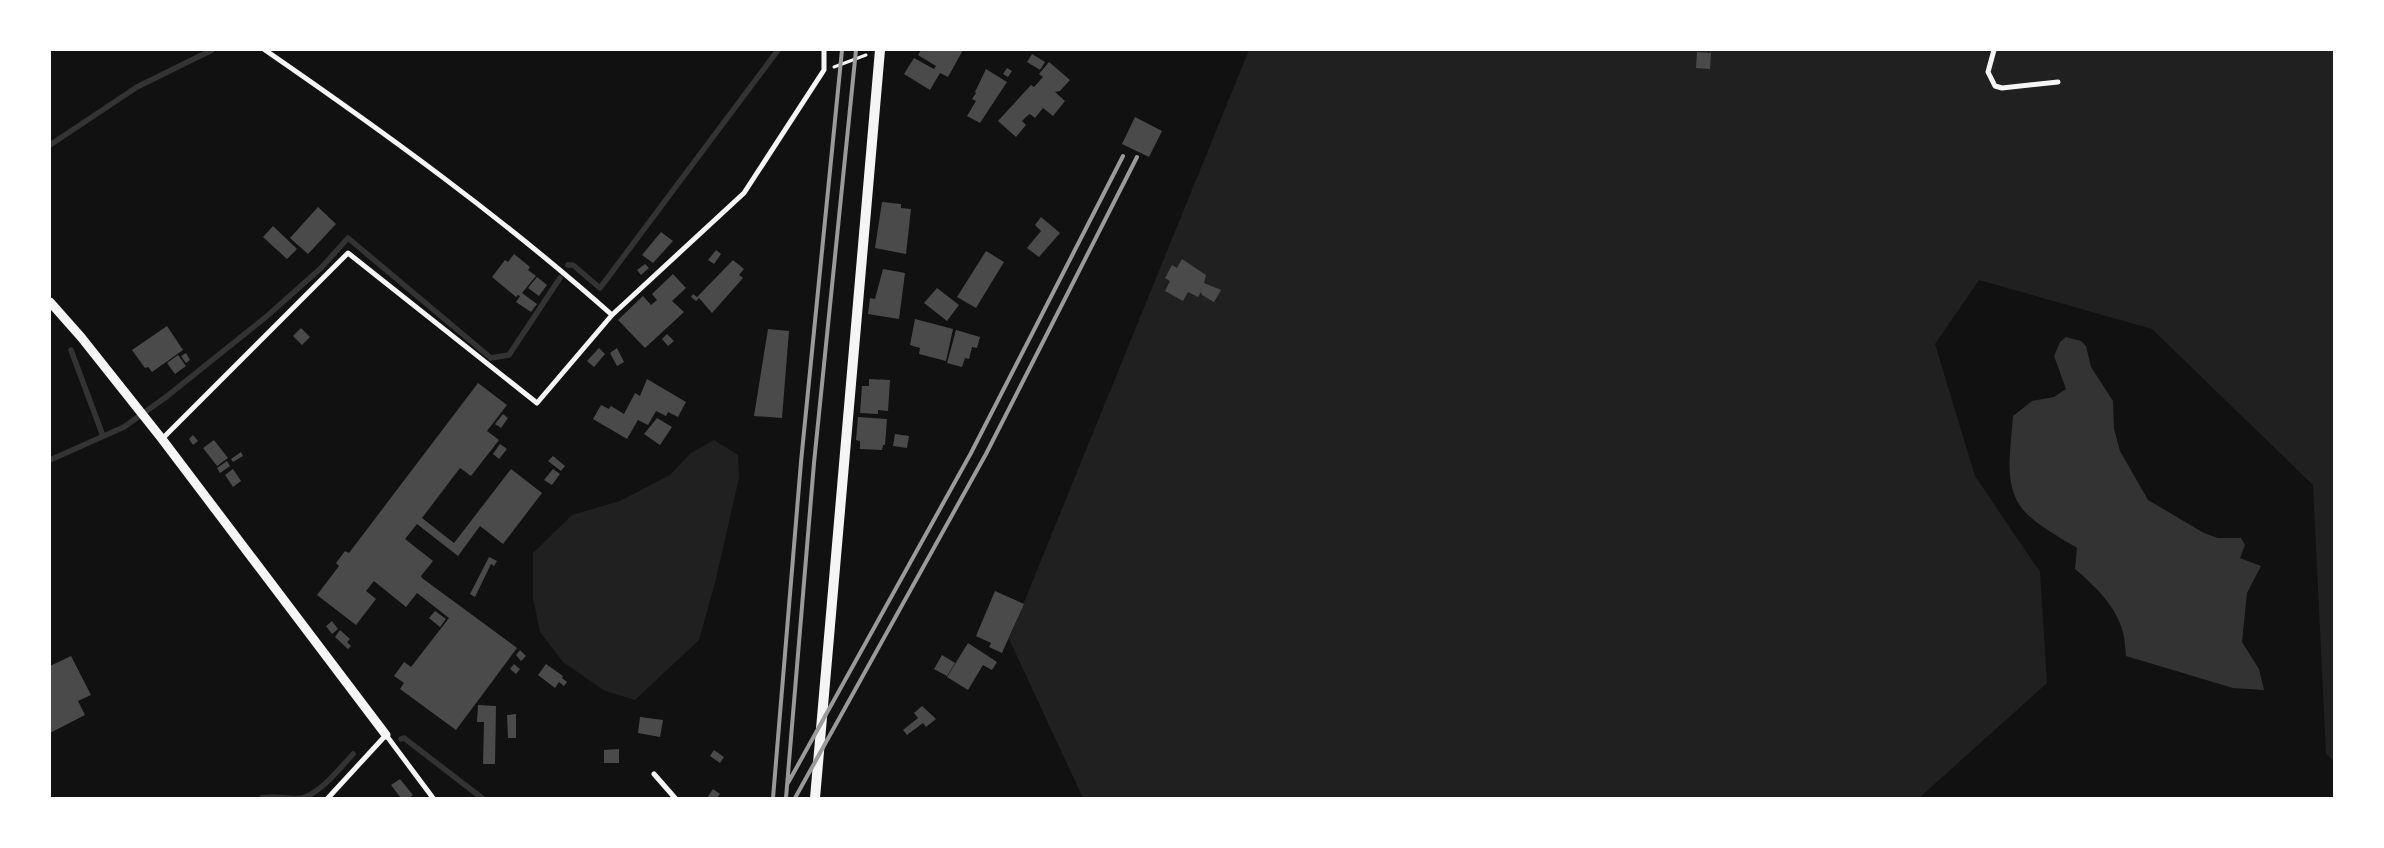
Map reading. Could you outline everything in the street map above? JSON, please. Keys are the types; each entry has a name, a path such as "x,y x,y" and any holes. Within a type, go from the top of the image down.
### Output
{"main road":[{"path":"815,798 880,50"}],"street":[{"path":"265,50 365,119 568,276 612,314"},
{"path":"162,439 348,253 537,403 612,314 744,193 824,70 824,50"},
{"path":"1994,50 1988,72 1995,86 2002,88 2058,82"},
{"path":"50,302 81,336 138,406 433,798"},
{"path":"328,798 386,735"},
{"path":"654,774 675,798"}],"path":[{"path":"824,70 880,50"}],"shaded area":[{"path":"1249,50 2334,50 2334,761 2326,754 2313,485 2152,329 1979,280 1935,344 1975,476 2040,572 2047,683 1919,798 1083,798 1009,639"},
{"path":"2066,337 2081,341 2086,346 2091,367 2113,401 2114,429 2120,451 2148,500 2204,533 2218,538 2241,538 2245,545 2240,558 2261,566 2247,593 2242,642 2259,669 2264,690 2233,688 2126,656 2123,632 2115,613 2097,589 2075,569 2077,548 2039,524 2020,505 2014,494 2011,482 2010,456 2013,416 2032,401 2054,397 2066,389 2054,356 2060,342"},
{"path":"714,440 738,455 739,478 715,583 699,640 635,700 605,691 563,662 540,632 533,598 533,553 572,515 620,501 670,475 691,453"}],"building":[{"path":"921,50 963,50 948,77 940,73 930,90 904,74 914,58 934,69 936,66 918,55"},
{"path":"1697,52 1711,53 1710,69 1696,68"},
{"path":"1032,54 1045,62 1040,70 1027,62"},
{"path":"1049,62 1070,80 1060,91 1055,92 1065,101 1053,116 1043,108 1035,118 1030,114 1027,116 1022,121 1026,125 1016,137 998,121 1031,85 1034,87 1043,77 1039,74"},
{"path":"1007,68 1012,71 1008,77 1003,74"},
{"path":"986,69 1007,82 980,123 967,116 976,101 972,99"},
{"path":"1135,117 1162,131 1149,157 1122,144"},
{"path":"882,202 901,204 901,208 911,209 906,254 875,248"},
{"path":"318,207 336,224 308,254 290,238"},
{"path":"1041,217 1060,233 1039,257 1027,248 1041,231 1035,225"},
{"path":"273,226 297,249 287,259 263,237"},
{"path":"661,232 673,241 653,263 642,255"},
{"path":"716,250 721,254 714,264 708,260"},
{"path":"986,251 1004,262 976,308 957,297"},
{"path":"514,254 530,267 528,270 536,276 522,293 537,304 531,312 516,302 520,296 516,297 492,277 505,260 508,262"},
{"path":"1182,259 1206,275 1204,283 1221,290 1214,302 1202,295 1201,292 1198,297 1188,292 1183,301 1165,291 1170,281 1165,278 1172,265 1177,268"},
{"path":"733,260 744,269 739,275 743,278 712,313 699,298 696,301 691,297 693,294 697,297"},
{"path":"645,264 649,268 641,275 637,270"},
{"path":"883,269 905,273 899,319 868,314 870,298 875,299"},
{"path":"673,274 686,288 672,301 684,312 645,348 618,320 643,296 651,305 657,300 652,294"},
{"path":"537,277 547,285 539,296 528,288"},
{"path":"937,288 959,305 947,321 924,303"},
{"path":"915,319 953,329 946,361 919,354 920,348 910,345"},
{"path":"167,326 183,350 152,372 148,367 145,368 132,350"},
{"path":"301,328 310,337 302,345 293,336"},
{"path":"768,329 789,331 782,418 754,416"},
{"path":"956,330 980,337 977,348 972,347 969,359 965,358 962,367 947,363"},
{"path":"667,334 674,341 668,346 662,339"},
{"path":"599,348 605,354 594,367 587,361"},
{"path":"617,348 624,362 617,366 610,353"},
{"path":"186,353 190,360 186,363 181,356"},
{"path":"178,355 186,366 175,374 167,363"},
{"path":"647,379 686,402 678,417 668,412 666,416 656,411 648,425 638,420 627,439 593,419 601,405 609,409 611,406 624,414 635,393 640,396"},
{"path":"869,379 890,380 888,411 878,410 878,414 860,413 862,386 869,386"},
{"path":"478,383 507,405 487,431 499,440 471,476 460,468 422,518 454,543 511,469 542,493 503,544 480,526 458,556 417,524 405,539 433,561 421,576 422,578 517,648 456,730 400,689 404,683 394,676 404,662 411,667 449,618 417,593 406,607 374,581 366,591 376,599 356,625 317,595 339,566 336,563 345,551 349,553"},
{"path":"503,414 508,418 501,428 495,424"},
{"path":"858,417 887,419 885,445 883,445 882,450 860,449 860,441 856,440"},
{"path":"657,418 672,427 660,445 644,434"},
{"path":"895,434 909,436 907,448 893,446"},
{"path":"193,435 198,441 193,445 189,439"},
{"path":"214,440 228,458 217,466 203,448"},
{"path":"500,444 507,449 499,459 493,454"},
{"path":"241,452 243,456 233,462 231,459"},
{"path":"553,456 565,466 561,471 548,461"},
{"path":"227,461 230,466 220,473 217,468"},
{"path":"233,469 241,481 233,487 225,475"},
{"path":"553,469 560,474 552,485 544,480"},
{"path":"489,557 497,561 494,566 491,564 475,597 470,594"},
{"path":"995,591 1024,604 1002,653 989,647 991,643 976,636"},
{"path":"435,611 446,619 440,627 429,618"},
{"path":"332,621 338,629 332,634 326,626"},
{"path":"340,630 350,639 347,642 351,646 348,649 335,637"},
{"path":"968,643 997,662 992,670 983,665 968,690 947,677"},
{"path":"520,650 526,656 521,661 516,655"},
{"path":"942,655 955,663 947,676 934,669"},
{"path":"71,656 91,695 78,701 85,715 50,733 50,666"},
{"path":"514,664 520,669 516,674 510,669"},
{"path":"546,664 563,676 562,678 567,682 564,686 559,682 555,688 538,675"},
{"path":"478,705 496,706 495,764 483,764 484,722 477,722"},
{"path":"922,706 936,719 926,727 923,723 907,735 903,730 918,718 914,713"},
{"path":"516,714 516,738 508,738 507,715"},
{"path":"640,717 663,720 660,737 638,733"},
{"path":"619,749 619,763 604,763 604,750"},
{"path":"714,750 724,757 720,763 710,756"},
{"path":"400,779 413,795 409,798 401,798 391,785"},
{"path":"713,789 720,794 717,798 707,798"}],"waterway":[{"path":"50,145 137,87 212,50"},
{"path":"568,265 573,265 600,288 778,50"},
{"path":"50,460 124,427 166,397 266,317 321,268 348,238 491,358 509,355 560,278"},
{"path":"71,350 103,436"},
{"path":"401,739 404,738 482,798"},
{"path":"262,798 302,798 309,795 330,779 353,754"}],"railway":[{"path":"773,798 801,462 842,50"},
{"path":"786,798 814,463 856,50"},
{"path":"788,783 971,453 1123,156"},
{"path":"795,798 986,454 1137,157"}]}
